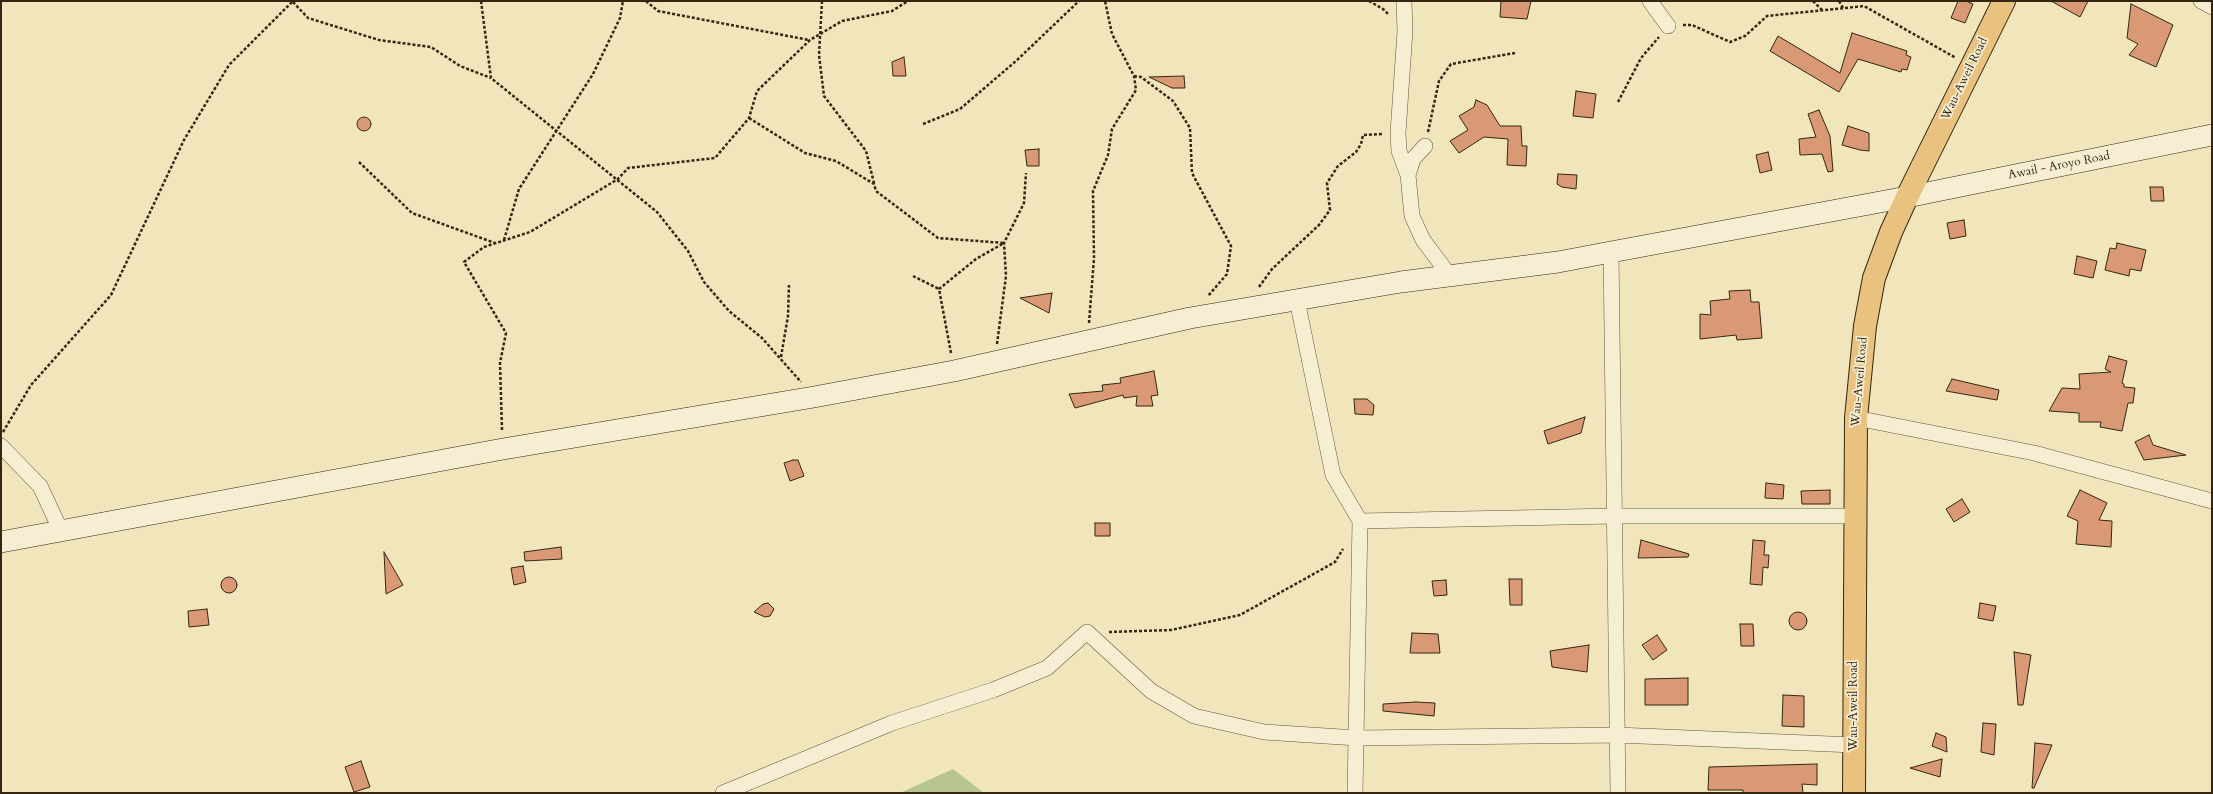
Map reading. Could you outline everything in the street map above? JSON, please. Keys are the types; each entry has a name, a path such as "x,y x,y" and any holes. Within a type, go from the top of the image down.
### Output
{"main road":[{"name":"Wau-Aweil Road","path":"1854,793 1856,418 1865,326 1874,278 1891,232 1907,197 2004,1"}],"street":[{"path":"1404,1 1405,31 1398,133 1399,152 1408,175 1412,216 1423,240 1450,276"},
{"path":"1650,1 1668,26"},
{"path":"2201,1 2212,8"},
{"name":"Awail - Aroyo Road","path":"1,542 502,449 814,397 954,371 994,360 1190,318 1401,282 1558,262 1907,197 2212,135"},
{"path":"1408,175 1413,159 1426,146"},
{"path":"1611,252 1618,793"},
{"path":"1297,300 1333,475 1360,521 1356,793"},
{"path":"1856,418 2034,453 2212,501"},
{"path":"1,446 40,486 61,531"},
{"path":"1360,521 1615,516 1855,516"},
{"path":"723,793 892,723 993,690 1047,668 1086,632 1151,691 1194,716 1264,732 1356,738 1617,736 1854,745"}],"path":[{"path":"1,435 31,385 112,295 184,140 229,65 293,1 308,18 379,40 431,47 460,66 491,78 657,212 688,251 704,282 729,311 762,338 781,357 814,397"},
{"path":"481,1 491,78"},
{"path":"504,240 519,189 555,130 593,74 620,18 623,1"},
{"path":"646,1 658,11 810,40"},
{"path":"822,1 820,56 824,96 866,151 876,191 938,238 1004,243"},
{"path":"502,449 500,363 506,333 464,262 484,248 530,232 618,179 628,168 715,158 749,118 757,90 810,40 842,21 892,11 908,1"},
{"path":"923,124 960,109 1016,61 1079,1"},
{"path":"1088,341 1094,258 1093,190 1108,155 1112,129 1136,90 1134,76 1112,34 1106,1"},
{"path":"1813,1 1822,10"},
{"path":"1840,1 1843,8"},
{"path":"1618,102 1641,58 1668,26 1692,25 1730,42 1745,36 1767,16 1822,10 1864,6 1972,66"},
{"path":"1426,146 1439,81 1451,64 1515,54"},
{"path":"1134,76 1141,77 1173,101 1190,128 1192,173 1231,246 1227,274 1190,318"},
{"path":"749,118 804,153 836,160 874,184"},
{"path":"1244,309 1272,269 1319,225 1330,210 1327,183 1338,166 1356,152 1363,135 1398,133"},
{"path":"359,162 412,213 496,244"},
{"path":"994,360 1006,276 1004,243 1024,203 1026,173"},
{"path":"939,289 976,259 1004,243"},
{"path":"913,276 939,289"},
{"path":"781,357 788,316 789,285"},
{"path":"939,289 948,330 954,371"},
{"path":"1086,632 1171,630 1240,614 1335,562 1346,544"}],"green space":[{"path":"953,769 984,793 900,793"}],"building":[{"path":"1501,1 1531,1 1527,19 1500,17"},
{"path":"1958,1 1966,1 1973,4 1965,23 1951,18"},
{"path":"2051,1 2088,1 2080,17"},
{"path":"2131,4 2173,25 2156,67 2129,55 2138,44 2127,38"},
{"path":"1852,33 1907,51 1906,55 1911,57 1907,70 1902,69 1901,72 1858,59 1839,92 1770,51 1778,36 1840,73"},
{"path":"904,57 906,76 893,76 892,62"},
{"path":"1184,76 1185,88 1172,88 1149,77"},
{"path":"1576,91 1596,94 1593,118 1573,116"},
{"path":"1476,100 1487,105 1500,126 1521,126 1522,146 1527,146 1526,166 1507,165 1508,139 1484,137 1459,153 1450,141 1468,130 1459,116 1474,107"},
{"path":"1819,110 1830,136 1833,171 1828,172 1822,154 1800,155 1799,139 1816,137 1808,114"},
{"path":"364,117 369,119 371,124 369,129 364,131 359,129 357,124 359,119"},
{"path":"1848,126 1869,133 1869,151 1842,145"},
{"path":"1039,149 1039,166 1027,166 1025,150"},
{"path":"1768,152 1772,170 1760,173 1756,155"},
{"path":"1558,174 1577,175 1576,189 1562,187 1557,184"},
{"path":"2150,187 2163,187 2164,201 2151,201"},
{"path":"1964,220 1966,236 1950,239 1947,223"},
{"path":"2117,243 2146,250 2141,271 2130,269 2129,276 2105,270 2110,248 2116,249"},
{"path":"2077,256 2097,261 2093,278 2074,274"},
{"path":"1750,290 1751,302 1759,302 1762,338 1737,340 1736,335 1700,339 1700,314 1711,315 1710,301 1730,299 1729,291"},
{"path":"1052,293 1049,313 1020,298"},
{"path":"2109,356 2127,361 2122,383 2124,384 2124,387 2135,388 2133,403 2128,403 2122,431 2100,427 2101,422 2079,422 2079,413 2049,411 2062,388 2080,389 2079,374 2111,372 2105,369"},
{"path":"1154,371 1158,395 1151,396 1153,406 1136,406 1137,396 1124,398 1123,395 1075,408 1069,394 1103,391 1102,385 1121,383 1120,378"},
{"path":"1952,379 1999,390 1997,400 1946,391"},
{"path":"1354,399 1367,399 1374,405 1373,415 1355,414"},
{"path":"1585,417 1581,433 1548,444 1544,431"},
{"path":"2149,435 2153,445 2186,455 2144,460 2135,442"},
{"path":"798,460 804,476 790,481 784,463"},
{"path":"1766,483 1784,485 1783,499 1765,498"},
{"path":"1830,490 1830,504 1802,504 1801,491"},
{"path":"2080,490 2107,503 2099,520 2112,521 2111,547 2076,544 2078,521 2067,516"},
{"path":"1962,499 1970,512 1954,522 1946,509"},
{"path":"1095,523 1110,523 1110,536 1095,536"},
{"path":"1641,540 1689,554 1688,557 1638,558"},
{"path":"1753,540 1765,541 1764,555 1769,555 1768,568 1763,567 1762,585 1750,584"},
{"path":"561,547 562,559 525,561 524,552"},
{"path":"384,552 403,585 386,594"},
{"path":"523,566 526,582 514,585 511,568"},
{"path":"229,577 235,579 237,585 235,591 229,593 223,591 221,585 223,579"},
{"path":"1509,579 1522,579 1522,605 1510,605"},
{"path":"1446,580 1447,595 1434,596 1432,581"},
{"path":"768,603 774,609 770,616 765,617 754,612 763,604"},
{"path":"1980,603 1996,606 1993,621 1978,618"},
{"path":"207,609 209,625 189,627 188,611"},
{"path":"1798,612 1802,613 1806,617 1806,625 1802,629 1798,630 1794,629 1790,625 1789,621 1790,617 1794,613"},
{"path":"1740,624 1753,624 1754,646 1741,646"},
{"path":"1412,633 1438,634 1440,653 1410,653"},
{"path":"1657,635 1667,650 1653,660 1642,645"},
{"path":"1589,645 1587,672 1552,667 1550,651"},
{"path":"2014,652 2031,655 2023,705 2018,705"},
{"path":"1688,678 1688,705 1645,705 1645,679"},
{"path":"1783,695 1804,696 1804,727 1782,726"},
{"path":"1416,702 1435,703 1434,716 1383,711 1383,704"},
{"path":"1983,723 1996,724 1994,755 1981,752"},
{"path":"1936,733 1946,737 1947,752 1932,746"},
{"path":"2035,743 2052,745 2034,788 2032,788"},
{"path":"1942,759 1940,777 1910,768"},
{"path":"361,761 370,787 354,792 345,767"},
{"path":"1817,764 1817,785 1802,784 1803,793 1743,793 1743,790 1708,790 1709,767"}]}
